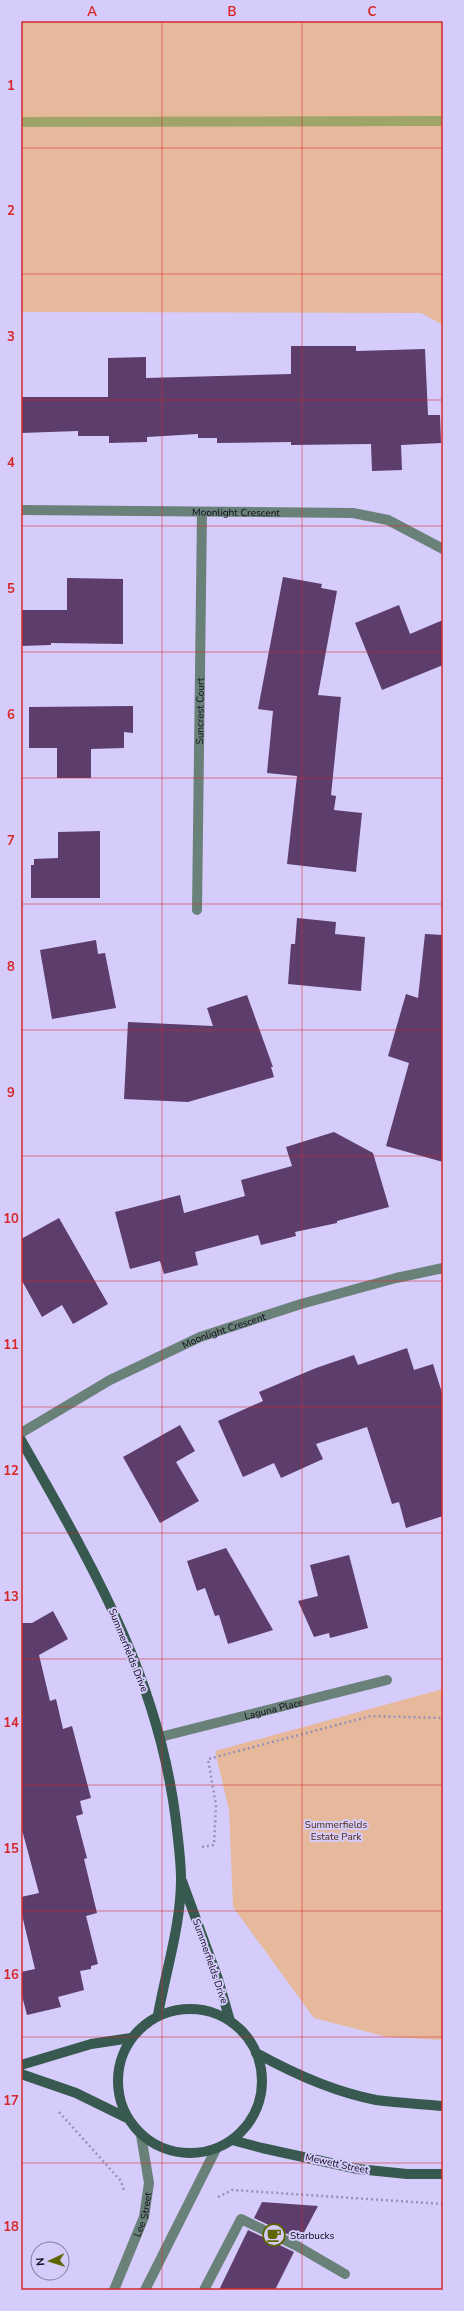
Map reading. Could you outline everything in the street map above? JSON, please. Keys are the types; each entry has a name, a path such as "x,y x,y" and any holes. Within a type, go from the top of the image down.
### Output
{"main road":[{"name":"Summerfields Drive","path":"21,1440 101,1584 126,1638 155,1714 173,1796 181,1880 172,1951 158,2015"},
{"name":"Summerfields Drive","path":"181,1880 218,1979 230,2021"},
{"path":"195,2008 213,2012 230,2021 246,2034 256,2053 262,2071 262,2091 256,2109 246,2126 232,2140 216,2149 197,2153 176,2153 158,2147 141,2135 127,2118 117,2087 118,2070 123,2053 131,2038 144,2025 158,2015 176,2010 195,2008"},
{"path":"21,2065 91,2044 131,2038"},
{"path":"256,2053 288,2071 326,2087 376,2100 443,2106"},
{"path":"21,2074 76,2093 127,2118"},
{"name":"Mewett Street","path":"232,2140 262,2148 358,2168 407,2174 443,2174"}],"street":[{"name":"Moonlight Crescent","path":"21,510 353,513 388,520 443,550"},
{"name":"Suncrest Court","path":"197,910 202,512"},
{"name":"Moonlight Crescent","path":"21,1433 110,1380 200,1337 301,1304 396,1278 443,1268"},
{"name":"Laguna Place","path":"160,1737 387,1680"},
{"name":"Lee Street","path":"114,2290 144,2217 149,2183 141,2135"},
{"path":"145,2290 216,2149"},
{"path":"204,2290 241,2219 297,2246 345,2274"}],"path":[{"path":"179,1850 214,1846 216,1805 208,1759 371,1716 443,1718"},
{"path":"61,2088 59,2112 121,2181 125,2197"},
{"path":"216,2198 232,2190 443,2204"}],"green space":[{"path":"21,21 443,21 443,325 421,313 21,312"},
{"name":"Summerfields Estate Park","path":"443,1689 443,2040 387,2037 314,2018 233,1907 229,1810 215,1751"}],"building":[{"path":"291,346 356,346 356,351 425,349 428,415 440,415 441,443 401,445 402,470 372,471 371,444 291,445 291,442 217,443 217,438 198,438 198,434 147,437 147,442 109,443 109,436 78,436 78,431 21,433 21,397 108,397 108,358 146,357 146,378 291,374"},
{"path":"283,577 322,584 321,588 337,591 318,695 341,697 331,795 336,796 334,810 362,813 356,872 287,864 297,776 267,773 273,711 258,709"},
{"path":"67,578 123,579 123,644 51,643 51,645 21,646 21,610 67,610"},
{"path":"399,605 410,634 443,620 443,665 382,690 355,623"},
{"path":"133,706 133,733 124,732 124,748 91,749 91,778 57,778 57,748 29,748 29,707"},
{"path":"100,831 100,898 31,898 31,865 34,865 34,859 58,858 58,832"},
{"path":"297,918 336,922 335,934 365,937 361,991 288,984 291,944 295,944"},
{"path":"425,934 443,935 443,1162 386,1146 409,1063 388,1056 406,994 418,998"},
{"path":"96,940 98,954 105,953 116,1008 52,1019 40,950"},
{"path":"247,995 273,1067 271,1067 274,1077 188,1102 124,1099 128,1022 213,1026 207,1008"},
{"path":"334,1132 373,1153 389,1207 337,1221 337,1223 295,1232 296,1236 261,1245 258,1235 195,1252 198,1265 164,1274 160,1261 130,1269 115,1212 180,1195 184,1213 245,1196 241,1180 292,1166 286,1147"},
{"path":"59,1218 108,1304 73,1324 62,1305 42,1317 21,1279 21,1239"},
{"path":"407,1348 414,1370 433,1364 443,1396 443,1516 406,1528 399,1502 392,1504 367,1427 316,1444 323,1459 281,1478 274,1463 243,1477 218,1421 263,1401 259,1392 316,1368 354,1355 358,1365"},
{"path":"180,1425 195,1451 176,1462 199,1501 160,1523 123,1457"},
{"path":"226,1548 273,1630 228,1644 219,1615 215,1616 205,1588 197,1591 187,1561"},
{"path":"349,1555 368,1628 330,1638 329,1633 314,1637 298,1601 318,1596 310,1565"},
{"path":"53,1611 68,1639 39,1655 50,1701 56,1699 63,1729 72,1726 91,1798 80,1801 83,1814 76,1816 87,1858 84,1859 97,1913 86,1916 98,1964 91,1966 91,1969 80,1971 84,1990 58,1997 61,2007 27,2015 21,1992 21,1972 35,1969 21,1911 21,1897 39,1893 21,1826 21,1623 32,1623"},
{"path":"262,2202 318,2206 300,2240 254,2218"},
{"path":"248,2230 294,2252 275,2290 219,2290"}],"waterway":[{"path":"21,122 443,121"}],"place":[{"name":"Starbucks","path":"274,2235"}]}
